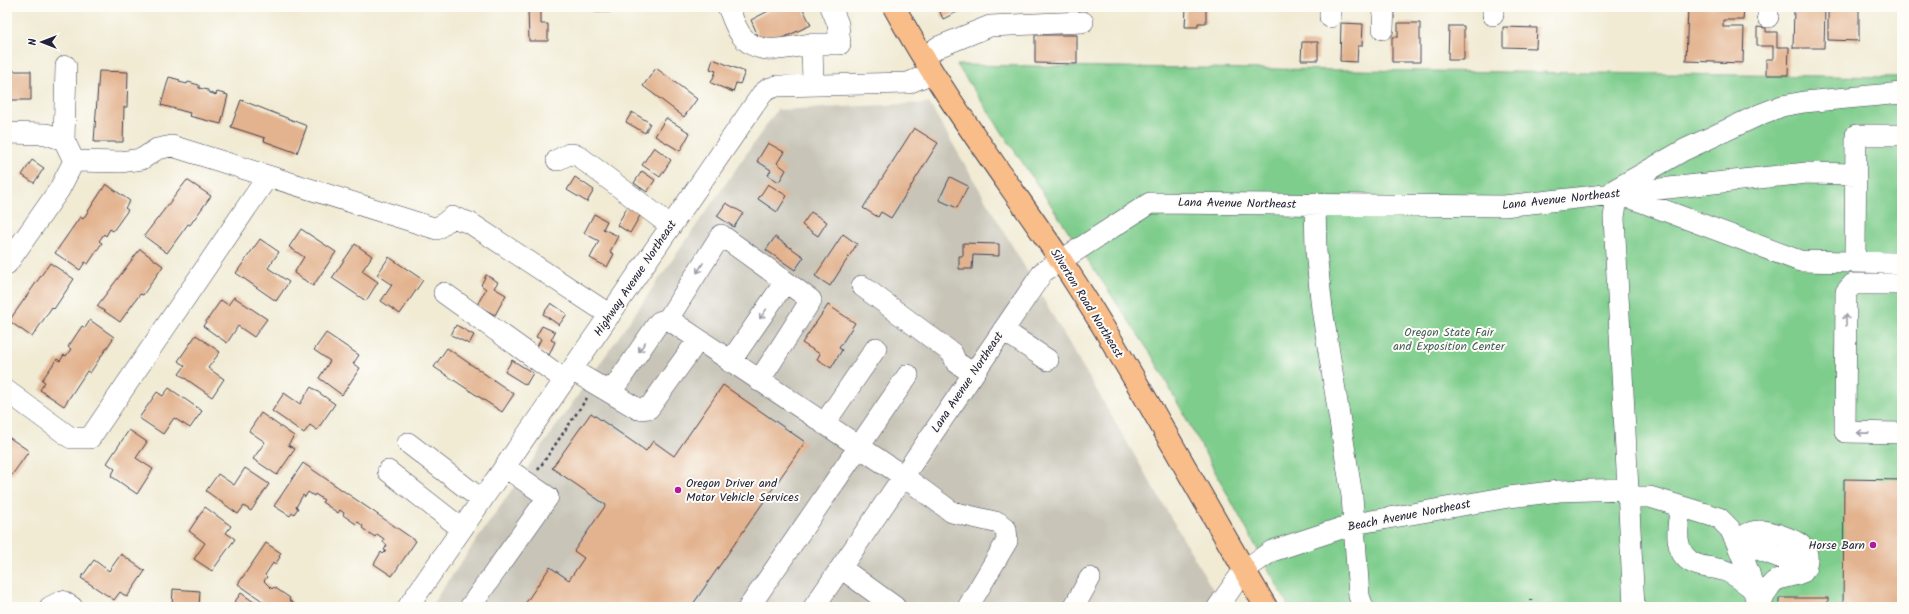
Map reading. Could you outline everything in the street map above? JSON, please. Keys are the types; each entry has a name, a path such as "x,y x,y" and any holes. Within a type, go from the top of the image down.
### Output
{"main road":[{"name":"Silverton Road Northeast","path":"894,7 928,66 1060,260 1112,342 1266,607"}],"street":[{"path":"728,7 740,35 751,45 761,50 812,44 840,44 838,24 831,7"},
{"path":"1383,29 1384,7"},
{"name":"Highway Avenue Northeast","path":"408,607 762,94 768,89 777,86 908,83 928,66 938,47 990,26 1083,22"},
{"path":"812,44 813,85"},
{"path":"66,66 64,140 74,161"},
{"path":"1612,194 1684,150 1761,114 1782,106 1804,102 1902,93"},
{"path":"7,133 46,134 64,140"},
{"path":"1855,250 1856,135 1902,135"},
{"path":"74,161 120,162 142,159 157,149 172,146 437,229 452,217 470,223 610,315"},
{"path":"557,160 569,154 577,154 671,226"},
{"path":"7,264 59,190 74,161"},
{"name":"Lana Avenue Northeast","path":"814,607 1040,276 1060,260 1150,203 1315,203 1504,206 1806,173 1856,174"},
{"path":"7,391 72,438 90,438 268,176"},
{"path":"1612,194 1800,260 1902,263"},
{"path":"1612,194 1634,607"},
{"path":"1315,203 1316,251 1322,309 1352,496 1359,596 1362,607"},
{"path":"598,391 616,385 659,322 668,319 721,235 812,300 759,381"},
{"path":"730,362 785,282"},
{"path":"1902,284 1853,284 1846,292 1845,432 1902,433"},
{"path":"862,286 952,353 956,362 973,374"},
{"path":"444,293 568,375 598,391 638,409 649,408 698,340"},
{"path":"668,319 730,362 903,476 952,512 999,523 1006,529 1007,541 968,607"},
{"path":"1003,330 1048,360"},
{"path":"824,424 876,348"},
{"path":"749,607 908,375"},
{"path":"408,443 482,500"},
{"path":"470,607 548,497 505,467"},
{"path":"388,470 462,529"},
{"name":"Beach Avenue Northeast","path":"1218,607 1244,570 1272,551 1354,524 1509,497 1559,491 1627,493 1650,497 1719,518 1730,528 1736,541 1757,601"},
{"path":"1681,507 1677,525 1677,539 1680,549 1696,564 1728,572 1757,601 1768,588 1778,580 1792,577 1803,572 1806,567 1807,554 1804,546 1796,541 1761,531 1752,532 1736,541"},
{"path":"841,568 895,607"},
{"path":"1074,607 1090,578"},
{"path":"50,607 62,601 72,607"}],"path":[{"path":"536,472 598,391"},
{"path":"1531,600 1531,607"}],"shaded area":[{"path":"929,103 1223,607 430,607 777,110"}],"green space":[{"name":"Oregon State Fair and Exposition Center","path":"957,65 1902,77 1902,607 1289,607 1151,354"}],"building":[{"path":"594,7 610,7 610,12 594,12"},
{"path":"776,7 802,7 811,25 763,47 751,20"},
{"path":"938,7 967,7 943,19"},
{"path":"1186,7 1206,7 1206,23 1198,23 1198,27 1185,27"},
{"path":"1342,7 1360,7 1360,9 1342,10"},
{"path":"1688,7 1744,7 1743,20 1723,20 1723,27 1744,27 1743,63 1686,61"},
{"path":"1807,7 1825,7 1824,48 1793,48 1794,9 1807,9"},
{"path":"1828,7 1859,7 1859,41 1828,40"},
{"path":"528,9 541,9 541,24 548,24 548,41 529,41"},
{"path":"1341,23 1363,24 1362,46 1358,46 1357,62 1340,61"},
{"path":"1398,23 1420,23 1420,62 1392,62 1392,37 1398,37"},
{"path":"1449,26 1464,26 1464,60 1448,60"},
{"path":"1503,27 1537,28 1536,48 1503,47"},
{"path":"1757,27 1766,28 1766,32 1777,32 1777,47 1789,47 1788,75 1766,75 1766,59 1773,59 1773,46 1757,46"},
{"path":"1035,35 1077,35 1077,64 1035,63"},
{"path":"1302,42 1318,42 1318,60 1301,60"},
{"path":"713,59 745,72 740,84 736,83 733,92 711,83 716,71 710,69"},
{"path":"656,68 697,99 684,117 643,86"},
{"path":"7,71 31,71 31,100 7,100"},
{"path":"99,71 128,72 127,107 124,107 123,142 94,142"},
{"path":"169,77 180,80 179,82 187,84 188,82 199,85 199,88 208,90 208,92 216,95 217,92 228,95 221,124 189,116 190,113 161,105"},
{"path":"241,100 307,126 297,153 264,141 265,138 231,127"},
{"path":"632,112 650,123 645,133 626,122"},
{"path":"666,118 690,133 680,151 655,136"},
{"path":"914,128 938,143 891,218 881,212 878,217 863,208"},
{"path":"768,143 784,152 777,163 786,170 779,182 768,175 771,170 757,161"},
{"path":"654,147 671,160 660,177 642,165"},
{"path":"32,160 44,168 34,183 22,175"},
{"path":"642,171 655,180 647,192 634,183"},
{"path":"575,177 594,190 587,202 567,190"},
{"path":"950,177 968,186 957,208 939,200"},
{"path":"187,180 211,196 167,253 144,236"},
{"path":"106,184 130,201 125,208 128,210 113,231 110,229 106,236 104,234 99,241 102,243 88,264 85,262 80,270 55,253 80,217 83,219"},
{"path":"768,184 787,196 777,212 758,199"},
{"path":"726,203 743,213 734,227 717,216"},
{"path":"628,206 641,214 630,233 617,225"},
{"path":"811,212 827,222 818,236 802,225"},
{"path":"594,214 607,221 603,229 618,236 610,252 614,254 607,267 590,258 599,241 584,233"},
{"path":"301,229 336,252 313,286 294,273 304,257 289,247"},
{"path":"843,234 857,244 830,286 815,276"},
{"path":"775,237 804,257 795,270 766,250"},
{"path":"260,239 279,252 268,268 289,282 276,301 236,273"},
{"path":"963,243 999,244 999,256 973,255 972,269 959,269 959,256 963,256"},
{"path":"355,244 372,256 362,271 378,282 366,301 332,278"},
{"path":"140,249 163,266 143,295 140,294 120,322 97,306"},
{"path":"389,257 423,280 400,314 381,301 392,285 377,275"},
{"path":"50,263 74,279 54,309 52,307 32,337 9,321"},
{"path":"486,275 498,282 494,288 506,295 495,315 477,305 486,289 481,285"},
{"path":"234,297 267,319 254,337 238,326 227,343 203,326 221,300 228,305"},
{"path":"551,303 567,314 559,325 543,314"},
{"path":"828,305 855,323 839,348 842,350 831,368 817,359 820,354 802,343"},
{"path":"90,320 114,337 90,373 87,371 64,406 40,390 45,382 42,380 57,359 60,361 64,355 66,356 71,349 68,347 82,326 85,328"},
{"path":"456,325 474,335 469,344 451,335"},
{"path":"542,326 555,332 551,340 555,342 549,355 536,349 541,339 536,337"},
{"path":"326,333 359,355 353,364 360,368 342,395 319,378 330,361 314,350"},
{"path":"196,335 220,352 208,368 224,379 212,397 179,374 185,366 178,361"},
{"path":"447,348 514,394 502,412 434,367"},
{"path":"512,360 533,373 526,385 505,372"},
{"name":"Oregon Driver and Motor Vehicle Services","path":"723,385 805,442 691,607 523,607 550,567 569,580 584,558 574,551 606,505 552,468 591,413 646,451 653,441 674,456"},
{"path":"311,387 335,404 317,430 310,425 304,433 272,411 284,393 300,404"},
{"path":"169,388 202,411 190,428 174,418 163,434 139,418 157,392 163,396"},
{"path":"261,413 294,436 288,445 295,449 277,475 253,459 265,442 249,431"},
{"path":"129,430 147,442 136,458 153,469 137,494 111,476 115,469 107,463"},
{"path":"7,436 29,451 12,475 7,471"},
{"path":"303,463 416,541 392,576 374,564 381,552 383,554 386,551 384,550 387,545 383,542 384,539 377,534 375,537 362,528 363,526 358,522 356,524 343,515 344,513 340,510 338,513 322,502 324,500 315,494 314,496 308,492 305,497 303,495 296,507 298,508 294,514 292,513 290,516 274,506"},
{"path":"245,468 269,484 251,511 244,506 238,514 206,491 218,474 234,485"},
{"name":"Horse Barn","path":"1844,479 1902,480 1902,607 1843,607"},
{"path":"205,507 231,526 226,533 235,539 212,571 194,559 205,543 189,531"},
{"path":"266,543 281,553 275,565 273,563 265,575 267,577 264,581 272,589 274,587 290,598 289,600 297,606 299,604 303,607 271,607 238,584"},
{"path":"121,554 145,571 127,597 120,592 114,600 81,578 94,560 109,571"},
{"path":"173,589 200,591 199,607 172,607"},
{"path":"241,593 261,607 231,607"},
{"path":"1779,598 1828,598 1828,607 1779,607"}],"place":[{"name":"Oregon Driver and Motor Vehicle Services","path":"678,490"},
{"name":"Horse Barn","path":"1873,545"}]}
